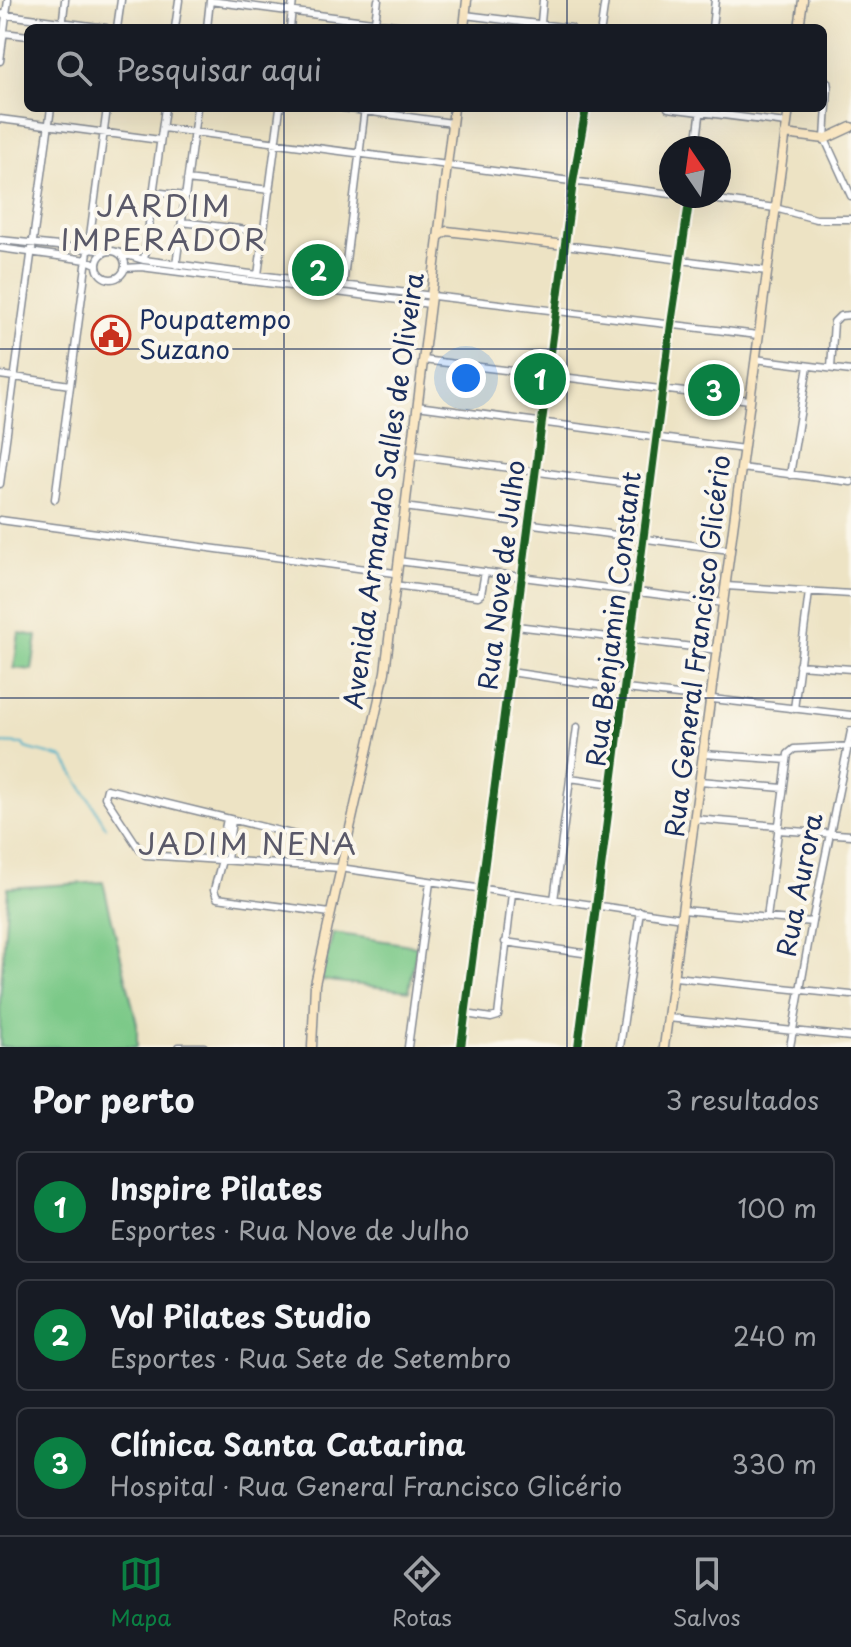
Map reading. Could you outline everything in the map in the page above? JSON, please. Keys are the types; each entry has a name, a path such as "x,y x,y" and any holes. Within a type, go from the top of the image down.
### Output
{"main road":[{"path":"464,24 467,0"},
{"path":"800,24 803,0"},
{"name":"Avenida Armando Salles de Oliveira","path":"312,1047 312,1005 382,687 453,112"},
{"name":"Rua General Francisco Glicério","path":"664,1047 788,112"},
{"path":"785,134 825,139 851,127"},
{"path":"439,222 447,231"},
{"path":"438,237 447,231 565,245"},
{"name":"Rua Nove de Julho","path":"461,1047 565,245"}],"street":[{"path":"0,61 3,14 8,0"},
{"path":"62,24 65,0"},
{"path":"118,24 121,0"},
{"path":"176,24 179,0"},
{"path":"207,24 210,0 369,24"},
{"path":"290,24 293,0"},
{"path":"375,24 378,0"},
{"path":"541,23 543,0"},
{"path":"602,24 605,0"},
{"path":"712,24 715,0"},
{"path":"3,14 57,24"},
{"path":"465,15 547,24"},
{"path":"2,33 24,36"},
{"path":"0,484 51,112"},
{"path":"55,499 107,112"},
{"path":"144,260 165,112"},
{"path":"176,265 196,112"},
{"path":"258,275 280,112"},
{"path":"343,286 365,112"},
{"path":"378,112 452,123"},
{"name":"Rua Nove de Julho","path":"565,245 585,112"},
{"path":"697,136 700,112"},
{"path":"713,112 786,123"},
{"path":"826,112 825,139 851,196"},
{"path":"0,119 160,140"},
{"path":"163,128 659,193"},
{"path":"187,180 270,190"},
{"path":"154,192 185,196"},
{"path":"731,202 775,208 816,219 851,219"},
{"name":"Rua Benjamin Constant","path":"578,1047 688,208"},
{"path":"182,222 264,232"},
{"path":"0,240 96,264"},
{"path":"565,245 767,271"},
{"path":"0,248 117,252 176,265 430,300"},
{"path":"100,276 96,264 107,251"},
{"path":"84,278 100,276 116,279 125,268 124,259 117,252"},
{"path":"125,268 156,268 430,300 558,310 758,335"},
{"path":"831,368 834,322 840,316 851,315"},
{"path":"755,359 851,371"},
{"path":"423,360 750,400"},
{"path":"790,475 808,366"},
{"path":"0,375 70,385"},
{"path":"417,406 744,449"},
{"path":"412,455 651,487"},
{"path":"741,468 851,482"},
{"path":"404,507 730,550"},
{"path":"0,520 395,573"},
{"path":"397,560 724,603"},
{"path":"394,585 478,596 485,572"},
{"path":"726,586 851,594"},
{"path":"794,709 809,592"},
{"path":"516,626 718,650"},
{"path":"799,665 851,669"},
{"path":"510,672 711,700 851,715"},
{"path":"554,900 577,727"},
{"name":"Rua Aurora","path":"790,1047 851,731"},
{"path":"767,918 789,752 794,749 850,746"},
{"path":"704,754 787,760"},
{"path":"570,778 613,784"},
{"path":"700,781 783,788"},
{"path":"345,847 107,789 105,797 142,852 340,868 640,911 812,922"},
{"path":"695,819 851,835"},
{"path":"230,820 214,890 217,898 330,913"},
{"path":"408,1047 430,882"},
{"path":"466,1014 491,1018 498,1016 512,893"},
{"path":"620,1047 640,911"},
{"path":"505,942 590,954"},
{"path":"675,977 851,995"},
{"path":"668,1018 851,1037"},
{"path":"179,1047 204,1047"}],"green space":[{"path":"19,633 37,636 32,670 14,668"},
{"path":"103,882 137,1024 137,1047 0,1047 8,888"},
{"path":"333,933 417,946 409,991 321,980"}],"waterway":[{"path":"0,743 23,744 25,748 64,758 106,827"}],"cycle path":[{"path":"461,1047 573,182 585,112"},
{"path":"578,1047 688,208"}],"place":[{"name":"Vol Pilates Studio","path":"318,270"},
{"name":"Poupatempo Suzano","path":"111,335"},
{"name":"Inspire Pilates","path":"540,379"},
{"name":"Clínica Santa Catarina","path":"714,390"}],"district":[{"name":"JARDIM IMPERADOR","path":"164,224"},
{"name":"JADIM NENA","path":"248,845"}]}
